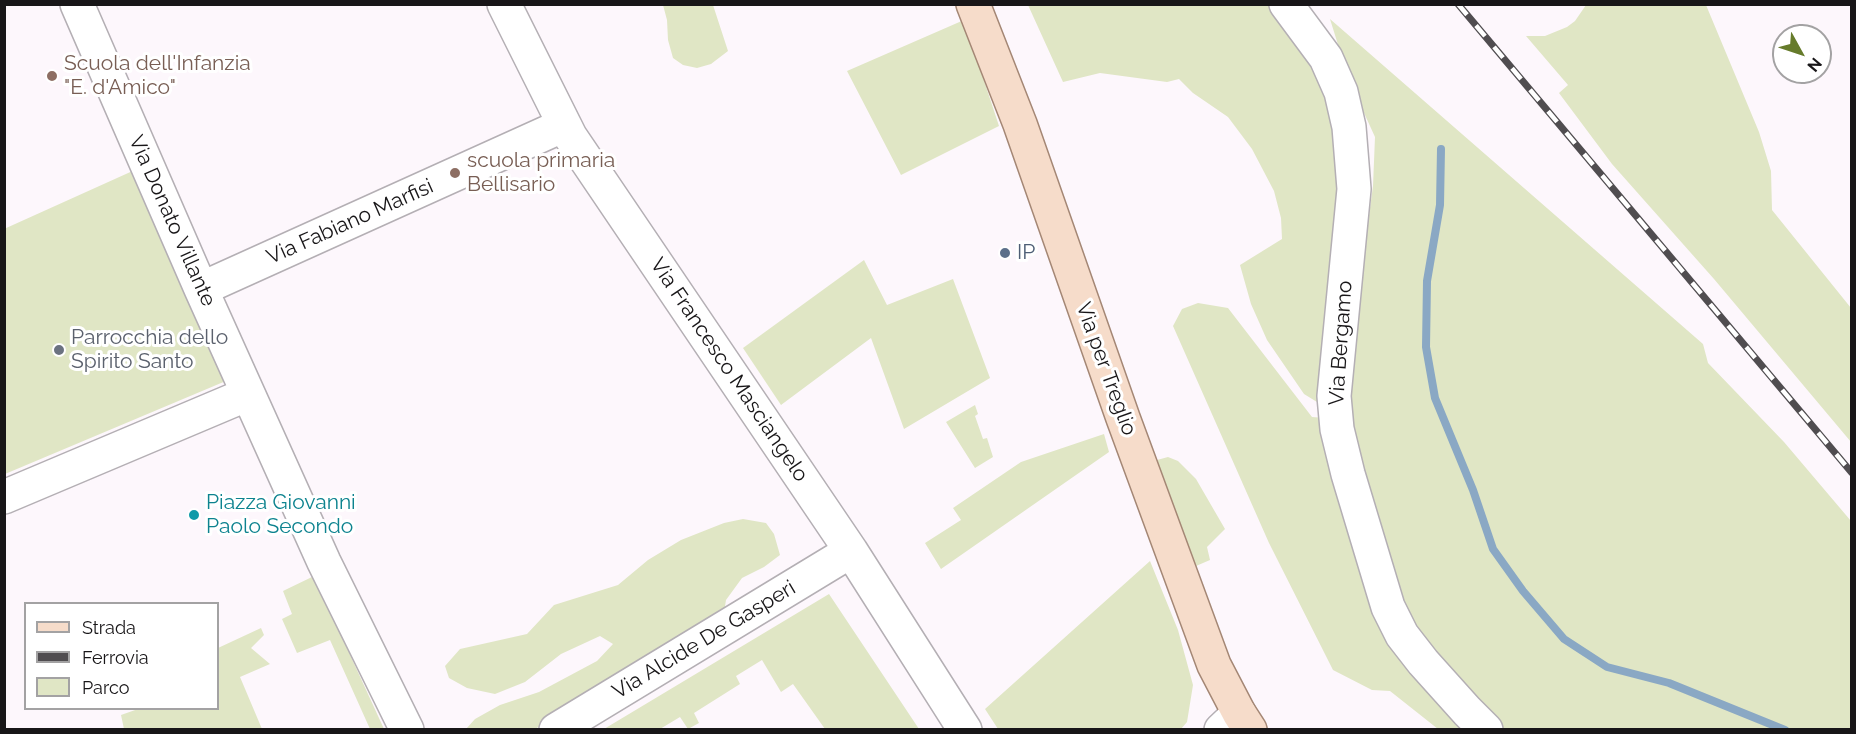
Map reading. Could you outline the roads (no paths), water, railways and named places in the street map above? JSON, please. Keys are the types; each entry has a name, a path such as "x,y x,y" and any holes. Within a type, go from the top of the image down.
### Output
{"main road":[{"name":"Via per Treglio","path":"973,4 1020,124 1123,418 1236,724"}],"street":[{"name":"Via Donato Villante","path":"77,4 201,289 324,562 407,729"},
{"name":"Via Francesco Masciangelo","path":"504,4 570,136 851,551 965,729"},
{"name":"Via Bergamo","path":"1286,4 1326,58 1341,92 1349,127 1354,189 1334,396 1337,429 1348,474 1388,607 1402,635 1423,662 1486,729"},
{"name":"Via Fabiano Marfisi","path":"201,289 564,125"},
{"path":"4,497 248,394"},
{"name":"Via Alcide De Gasperi","path":"556,729 851,551"}],"waterway":[{"path":"1441,149 1440,205 1427,281 1426,347 1435,398 1473,490 1493,549 1523,591 1564,639 1607,667 1669,683 1785,730"}],"railway":[{"path":"1458,4 1852,473"}],"place":[{"name":"Scuola dell'Infanzia \"E. d'Amico\"","path":"52,76"},
{"name":"scuola primaria Bellisario","path":"455,173"},
{"name":"IP","path":"1005,253"},
{"name":"Parrocchia dello Spirito Santo","path":"59,350"},
{"name":"Piazza Giovanni Paolo Secondo","path":"194,515"}]}
